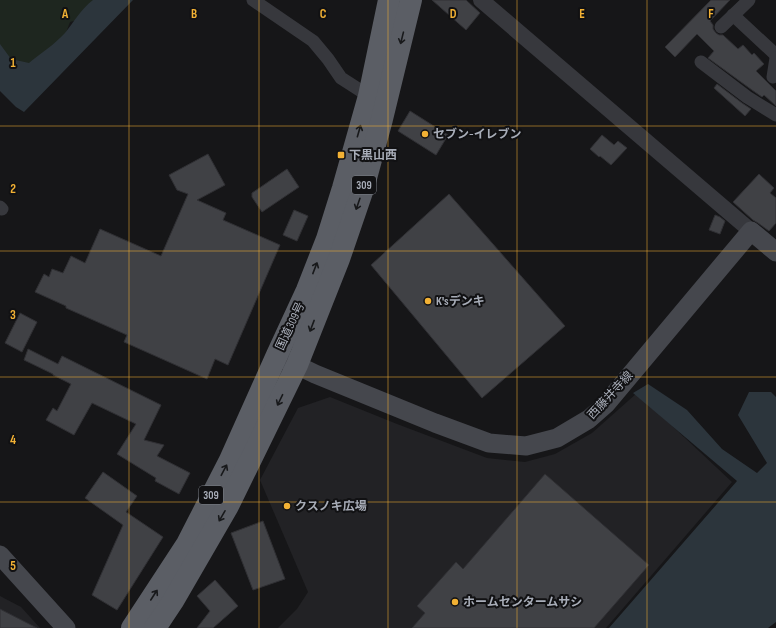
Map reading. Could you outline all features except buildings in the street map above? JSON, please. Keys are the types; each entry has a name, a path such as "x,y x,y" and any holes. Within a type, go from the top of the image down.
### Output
{"highway":[{"name":"国道309号","path":"132,628 187,544 230,460 307,290 327,239 343,188 369,96 389,0"},
{"name":"国道309号","path":"156,628 228,506 297,365 339,259 363,190 384,112 411,0"}],"main road":[{"name":"西藤井寺線","path":"277,355 315,374 435,423 489,443 526,446 557,438 589,419 606,404 751,231"},
{"path":"751,231 774,246"},
{"path":"0,555 66,628"}],"street":[{"path":"253,0 313,41 341,78 369,96"},
{"path":"482,0 751,231"},
{"path":"721,27 749,0"},
{"path":"733,15 776,56 773,77"},
{"path":"701,62 747,97 776,115"}],"shaded area":[{"path":"0,0 106,0 87,17 70,22 61,46 23,74 0,54"},
{"path":"93,0 133,0 24,112 16,107 0,91 0,44 11,59 29,63 61,37 81,11"},
{"path":"648,384 687,410 722,449 757,473 767,463 738,415 749,392 771,392 776,397 776,622 768,628 609,628 737,481 633,393"},
{"path":"637,393 732,482 606,628 278,628 297,609 308,592 260,480 298,408 330,397 487,458 525,462 555,454 592,433"},
{"path":"0,596 21,607 40,628 0,628"}],"place":[{"name":"セブン-イレブン","path":"425,134"},
{"name":"下黒山西","path":"341,155"},
{"name":"K'sデンキ","path":"428,301"},
{"name":"クスノキ広場","path":"287,506"},
{"name":"ホームセンタームサシ","path":"455,602"}]}
